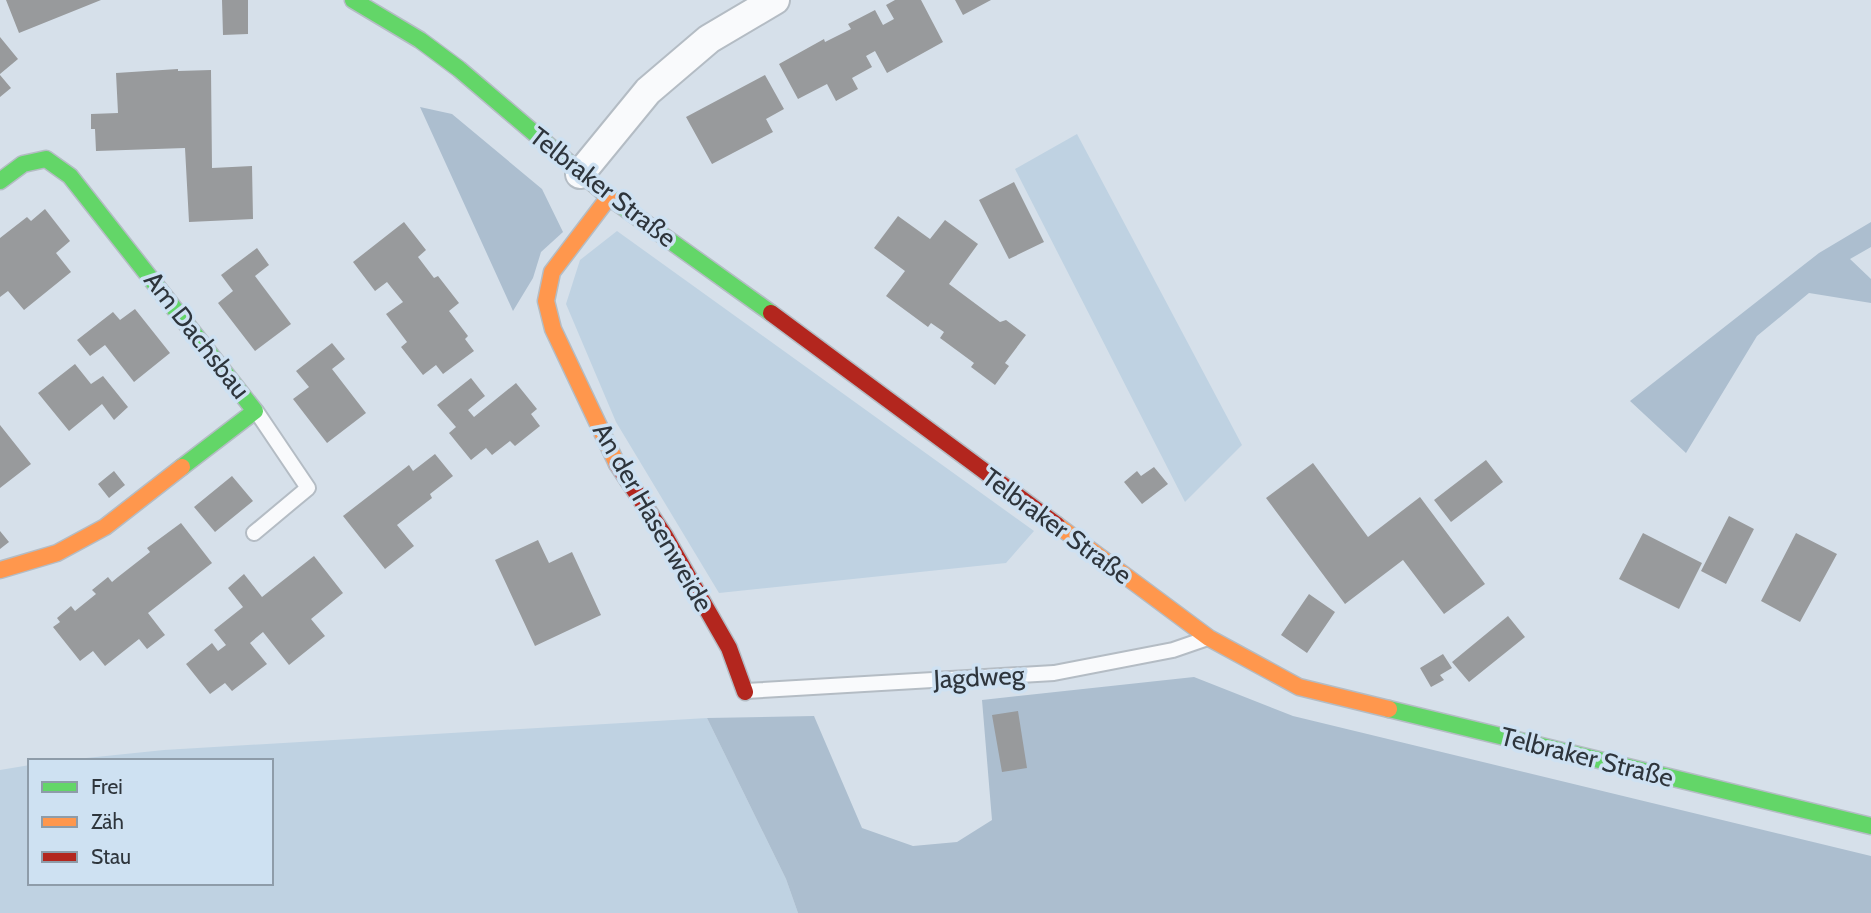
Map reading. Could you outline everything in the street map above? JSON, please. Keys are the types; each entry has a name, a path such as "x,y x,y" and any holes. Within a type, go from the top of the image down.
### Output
{"street":[{"name":"Telbraker Straße","path":"353,0 388,13 459,69 609,197 1209,638 1299,687 1871,826"},
{"path":"580,174 648,91 709,38 775,0"},
{"name":"Am Dachsbau","path":"0,181 23,164 47,159 70,176 256,411 104,527 57,553 0,570"},
{"name":"An der Hasenweide","path":"609,197 552,272 546,301 553,328 621,472 665,536 729,648 745,692"}],"lane":[{"path":"254,533 308,488 256,411"},
{"name":"Jagdweg","path":"745,692 1054,673 1173,650 1209,638"}],"shaded area":[{"path":"420,107 452,114 542,189 563,232 541,252 533,278 513,311"},
{"path":"1077,134 1242,445 1185,502 1015,169"},
{"path":"1871,222 1871,247 1850,259 1871,279 1871,303 1809,293 1757,336 1686,453 1630,401 1819,253"},
{"path":"617,231 1034,531 1006,563 719,593 616,422 566,304 580,260"},
{"path":"1194,677 1293,716 1871,856 1871,913 798,913 786,879 707,718 814,716 862,828 913,846 957,842 992,820 982,700"},
{"path":"707,718 786,879 798,913 0,913 0,770 28,765 28,885 273,885 273,759 76,759 164,750"}],"building":[{"path":"6,0 101,0 19,33"},
{"path":"222,0 248,0 248,34 223,35"},
{"path":"895,0 921,0 943,42 887,73 875,51 866,56 872,67 852,78 858,89 836,101 827,84 798,99 779,64 824,39 825,42 851,29 848,24 875,10 883,25 894,19 886,5"},
{"path":"955,0 991,0 963,15"},
{"path":"0,37 18,59 0,74"},
{"path":"211,70 212,168 252,166 253,219 189,222 185,148 96,151 91,114 118,113 116,73"},
{"path":"0,75 11,88 0,97"},
{"path":"765,75 784,109 766,119 773,132 712,164 686,117"},
{"path":"1014,182 1044,242 1009,259 979,200"},
{"path":"45,209 70,241 56,253 71,272 24,310 8,291 0,297 0,238 27,217 31,221"},
{"path":"898,216 930,239 945,220 978,244 949,284 1000,322 1006,320 1026,335 1005,363 1009,366 995,385 971,367 974,363 940,338 944,332 931,323 928,327 886,296 905,271 874,248"},
{"path":"404,222 426,250 418,257 434,278 438,276 459,303 449,311 468,336 465,339 474,351 443,374 436,365 423,375 401,347 407,342 386,314 403,302 387,282 375,291 353,262"},
{"path":"257,248 269,265 255,276 291,324 255,351 218,303 233,291 221,275"},
{"path":"135,309 170,353 134,382 105,345 90,356 77,340 113,312 120,320"},
{"path":"332,343 345,359 332,369 366,413 327,443 293,399 309,387 296,371"},
{"path":"75,364 91,384 103,376 128,407 114,420 102,404 69,431 38,393"},
{"path":"471,378 485,396 468,410 474,417 516,383 537,409 531,414 540,426 515,446 510,441 492,455 486,448 471,460 449,433 456,427 437,405"},
{"path":"0,425 31,464 0,488"},
{"path":"435,454 453,476 430,494 432,498 397,525 414,546 385,569 343,516 409,465 413,471"},
{"path":"1486,460 1503,482 1451,522 1434,500"},
{"path":"1313,463 1368,537 1420,497 1485,584 1444,614 1403,560 1345,604 1266,498"},
{"path":"1154,467 1168,484 1142,504 1124,482 1137,471 1141,476"},
{"path":"114,471 125,485 109,498 98,484"},
{"path":"232,476 253,501 215,532 194,507"},
{"path":"1729,516 1754,529 1726,584 1701,571"},
{"path":"181,523 212,563 148,613 165,635 147,649 139,639 105,666 93,651 80,661 53,627 60,622 57,618 71,606 75,611 96,594 92,590 108,577 112,582 150,552 147,548"},
{"path":"0,531 9,542 0,549"},
{"path":"1643,533 1702,563 1679,609 1619,579"},
{"path":"1796,533 1837,554 1800,622 1761,601"},
{"path":"538,540 549,563 572,552 601,615 535,646 495,560"},
{"path":"314,556 343,593 311,619 325,636 289,665 263,632 250,643 267,664 232,691 225,683 210,694 186,664 212,643 218,651 226,645 214,630 243,607 228,588 244,574 262,597"},
{"path":"1309,594 1335,612 1307,653 1281,635"},
{"path":"1508,616 1525,637 1469,682 1452,662"},
{"path":"1443,654 1452,668 1440,675 1444,680 1431,687 1420,668"},
{"path":"1018,711 1027,768 1002,772 992,715"}],"traffic: fast":[{"path":"353,0 420,40 459,69 609,197 771,313"},
{"path":"0,181 23,164 46,159 70,176 255,411 182,467"},
{"path":"1389,709 1871,826"}],"traffic: slow":[{"path":"609,197 552,272 546,301 553,329 617,464"},
{"path":"0,570 57,553 105,527 182,467"},
{"path":"1057,525 1209,638 1299,687 1389,709"}],"traffic: jam":[{"path":"771,313 1057,525"},
{"path":"617,464 665,536 729,648 745,692"}]}
